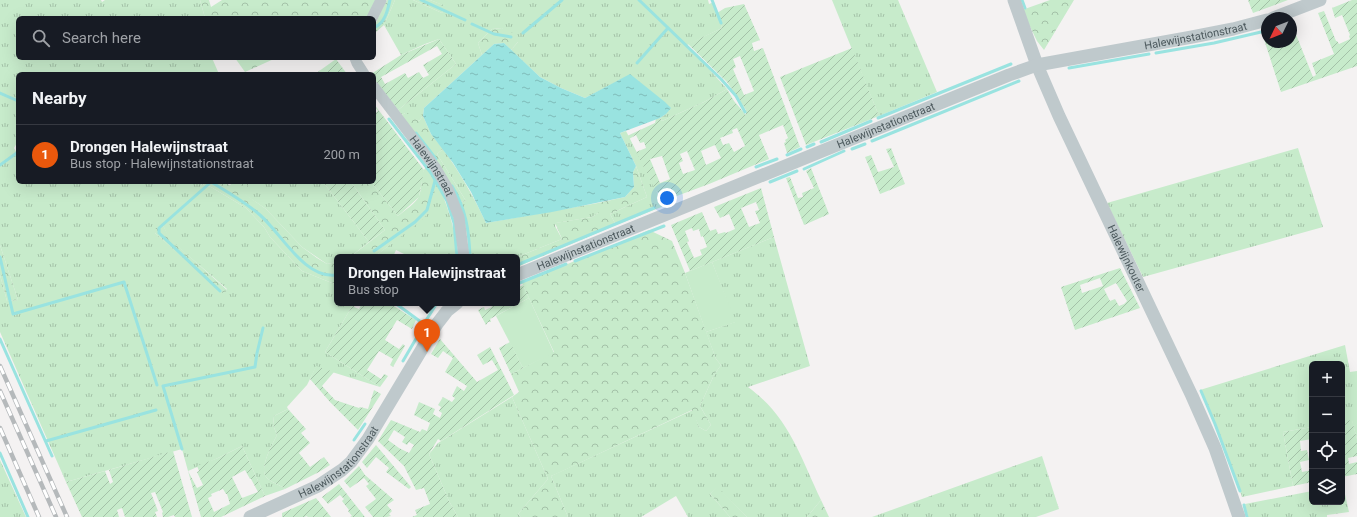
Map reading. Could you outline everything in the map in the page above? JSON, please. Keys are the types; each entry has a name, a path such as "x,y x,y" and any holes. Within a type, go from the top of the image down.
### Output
{"street":[{"path":"373,16 381,0"},
{"name":"Halewijnkouter","path":"1014,0 1037,64 1059,116 1192,396 1215,448 1239,517"},
{"path":"1289,12 1320,0"},
{"name":"Halewijnstationstraat","path":"520,274 1009,74 1037,64 1199,36 1261,22"},
{"path":"356,60 363,72"},
{"name":"Halewijnstraat","path":"376,90 434,167 448,189 459,217 464,254"},
{"name":"Halewijnstationstraat","path":"250,517 271,513 330,479 351,462 368,439 432,330 447,311 453,306"}],"green space":[{"path":"0,0 101,0 102,2 105,0 200,0 204,16 16,16 16,60 213,60 218,72 16,72 16,144 14,148 16,152 16,184 201,184 211,187 246,208 264,227 270,237 302,271 334,284 334,306 352,306 325,352 380,387 316,367 307,385 287,407 288,409 274,416 273,425 277,435 266,458 264,470 268,479 285,489 265,496 242,446 188,471 182,449 66,482 0,332 0,275 7,301 18,300 0,245","holes":["163,225 169,239 227,289 224,293 155,233"]},
{"path":"200,0 209,0 211,7 222,0 379,0 374,11 368,16 204,16"},
{"path":"387,0 395,0 384,25 376,32 376,22"},
{"path":"395,0 413,0 442,13 445,6 430,0 708,0 709,4 714,2 722,28 687,45 727,89 704,102 662,121 660,118 666,114 630,75 585,98 540,77 511,50 518,42 502,28 492,29 478,43 482,55 424,108 423,116 419,121 405,113 402,115 398,110 456,64 439,39 401,55 384,25"},
{"path":"413,0 430,0 446,6 442,13"},
{"path":"832,0 898,0 937,92 879,116"},
{"path":"1050,0 1074,0 1044,50 1037,41 1022,10"},
{"path":"1248,0 1288,0 1253,13"},
{"path":"1352,0 1357,0 1357,66 1281,92 1267,48 1297,48 1297,37 1313,77 1316,75 1312,63 1334,54 1318,13 1324,11 1336,41 1339,44 1350,39 1350,35 1342,15 1335,18 1332,8"},
{"path":"744,4 760,40 752,43 754,51 763,48 800,147 787,153 784,143 788,138 783,125 759,135 769,159 666,200 656,191 636,152 646,148 644,142 640,143 636,135 629,139 627,136 655,123 656,119 660,118 662,121 704,102 727,89 734,101 746,115 746,110 727,82 688,44 722,28 717,13 725,8","holes":["740,56 754,91 744,95 733,69 736,67 733,59","737,128 745,146 734,152 729,143 723,145 720,138 733,133 732,130","715,145 721,158 706,165 701,151","687,151 695,170 683,174 679,163 683,161 680,154","662,156 670,179 660,183 650,159"]},
{"path":"502,28 517,36 519,38 518,42 511,50 504,43 494,44 482,55 478,43 492,29"},
{"path":"439,39 456,64 398,110 376,82 376,72 374,72 401,55","holes":["437,46 442,54 423,65 429,75 423,78 419,72 408,78 405,73 385,84 381,77"]},
{"path":"852,48 879,116 806,145 780,77"},
{"path":"236,60 272,60 245,72"},
{"path":"337,60 346,72 318,72"},
{"path":"376,107 424,170 419,197 398,216 373,184 376,184 376,112 378,111"},
{"path":"408,113 419,121 423,116 431,134 443,149 437,154 466,201 458,202 403,119 402,115"},
{"path":"626,131 664,206 616,225 610,214 647,197 636,166 620,133"},
{"path":"891,148 905,184 880,194 865,157 871,155 878,172 894,167 886,149"},
{"path":"1298,148 1323,227 1143,277 1107,203"},
{"path":"443,149 466,185 486,223 598,203 598,213 592,217 556,223 555,226 562,239 520,256 520,254 469,254 467,236 458,202 466,201 437,154"},
{"path":"430,163 437,180 431,210 420,222 378,254 354,254 385,230 352,184 373,184 398,216 418,198 426,167"},
{"path":"636,166 647,197 610,214 616,225 520,266 520,256 562,239 555,223 592,217 598,213 598,203 625,197 634,187 633,172"},
{"path":"811,168 829,214 804,225 786,178 790,177 798,198 803,197 802,193 814,188 806,171"},
{"path":"437,180 453,228 455,237 455,254 404,254 396,250 394,254 378,254 392,243"},
{"path":"201,184 249,184 242,192 266,209 302,247 327,264 334,263 334,284 302,271 270,237 264,227 246,208 211,187"},
{"path":"249,184 325,184 369,242 354,254 334,254 334,263 327,264 302,247 266,209 241,192"},
{"path":"325,184 352,184 385,230 369,242"},
{"path":"761,188 774,237 690,271 671,225 702,212 710,231 716,229 718,234 726,233 735,229 729,214 720,218 714,207","holes":["756,202 759,210 755,211 760,223 749,227 741,208","692,228 693,231 699,229 701,237 703,236 707,247 700,250 702,255 694,258 687,242 689,241 685,231"]},
{"path":"159,224 163,225 170,239 227,290 224,294 155,233 156,227"},
{"path":"649,230 672,241 716,359 721,365 714,375 700,406 711,425 706,431 699,427 692,410 551,476 568,517 521,517 518,514 548,479 512,397 519,392 511,374 554,352 522,283"},
{"path":"774,237 810,366 748,387 774,411 784,424 821,500 807,517 747,517 717,487 710,494 730,517 688,517 676,496 641,517 568,517 551,476 693,410 699,427 706,431 711,425 700,406 714,375 721,365 716,359 706,332 735,322 712,262"},
{"path":"0,245 18,300 7,301 0,275"},
{"path":"712,262 736,322 706,332 685,273"},
{"path":"1120,268 1140,308 1075,330 1061,287","holes":["1100,278 1103,286 1082,293 1080,285","1116,283 1127,301 1119,306 1115,299 1110,301 1104,289"]},
{"path":"523,285 529,298 520,303 520,286"},
{"path":"529,298 554,353 523,368 496,316 514,306 520,306 520,303"},
{"path":"352,306 359,309 360,306 394,306 416,320 412,329 397,320 385,340 399,349 403,344 405,346 393,367 390,365 393,359 379,351 367,370 381,379 384,374 388,376 380,387 325,352"},
{"path":"514,306 490,319 491,322 488,322 486,325 478,310 484,307 485,310 492,307"},
{"path":"440,339 477,382 498,370 492,360 483,365 477,355 490,347 514,395 441,441 438,439 429,454 449,501 458,517 412,517 417,515 415,510 430,504 424,488 416,490 404,466 378,441 391,420 420,432 422,429 427,431 430,423 414,415 419,402 435,409 433,414 440,418 442,413 439,411 441,407 438,405 443,397 452,402 455,398 452,396 457,386 464,391 467,386 445,372 453,358 443,351 438,358 431,354","holes":["394,430 405,437 402,442 407,445 409,442 414,445 409,453 388,440"]},
{"path":"510,342 523,368 511,374 499,348"},
{"path":"1345,345 1350,372 1357,371 1357,439 1352,421 1345,422 1345,361 1309,361 1309,428 1283,432 1293,486 1242,497 1230,462 1200,390"},
{"path":"316,366 334,372 322,386 335,400 359,408 368,409 374,390 381,394 358,430 310,379"},
{"path":"512,397 548,479 518,514 521,517 458,517 449,501 429,454 438,443"},
{"path":"288,409 306,429 301,433 310,443 299,453 310,467 324,457 330,465 285,489 268,479 264,470 266,458 277,435 273,425 274,416"},
{"path":"1352,420 1357,439 1357,456 1348,458 1349,464 1357,462 1357,474 1345,476 1345,433 1345,421"},
{"path":"1309,428 1309,440 1300,441 1301,451 1307,450 1309,460 1300,462 1302,472 1309,471 1309,483 1293,486 1283,432"},
{"path":"376,445 411,487 409,489 386,472 389,468 376,457 367,468 362,462"},
{"path":"242,446 265,496 221,517 201,517 188,471 197,488 203,485 197,472 199,471 197,466 218,458","holes":["245,470 258,492 242,498 232,477","223,489 227,494 230,504 214,512 208,498 212,496 211,494"]},
{"path":"173,451 192,517 175,517 174,515 163,517 163,512 155,492 151,493 158,511 155,512 157,517 125,517 122,508 117,510 119,517 82,517 66,482 105,471 110,484 113,482 109,470"},
{"path":"1042,456 1059,509 1036,517 872,517"},
{"path":"0,460 26,517 0,517"},
{"path":"359,466 365,475 394,500 387,505 392,511 389,514 391,516 373,517 365,507 376,499 366,486 369,484 364,478 350,488 344,481"},
{"path":"339,484 365,517 350,517 352,516 342,501 344,499 340,495 328,504 322,497"},
{"path":"717,486 747,517 730,517 710,494"},
{"path":"1309,492 1309,505 1345,505 1345,494 1349,512 1327,515 1327,517 1248,517 1245,504"},
{"path":"316,498 331,517 282,517 282,513"},
{"path":"821,500 829,517 807,517"}],"water":[{"path":"504,43 540,77 585,98 630,74 671,108 660,118 620,133 636,166 633,172 634,187 625,197 552,212 486,223 471,192 453,163 431,134 423,116 424,108 494,44"}],"waterway":[{"path":"376,26 384,19 390,0"},
{"path":"421,0 465,20"},
{"path":"523,33 562,0"},
{"path":"639,0 721,79 736,96 745,112"},
{"path":"712,0 721,23"},
{"path":"1022,0 1025,8"},
{"path":"472,24 494,34 511,37"},
{"path":"637,63 668,28"},
{"path":"1156,53 1214,43 1261,32"},
{"path":"1069,68 1149,54"},
{"path":"878,118 1011,64"},
{"path":"872,141 1019,81"},
{"path":"0,93 16,100"},
{"path":"389,119 431,173 447,201 454,223 457,254"},
{"path":"821,142 871,121"},
{"path":"416,133 436,159"},
{"path":"807,147 814,144"},
{"path":"852,149 865,144"},
{"path":"787,155 801,149"},
{"path":"804,169 844,151"},
{"path":"0,165 16,153"},
{"path":"756,167 777,159"},
{"path":"770,182 797,171"},
{"path":"374,251 415,222 427,210 435,181"},
{"path":"209,184 159,228 159,233 220,291"},
{"path":"214,184 242,201 260,215 294,254 304,263 325,275 334,275"},
{"path":"452,186 464,211 469,238 470,254"},
{"path":"520,264 654,208"},
{"path":"575,261 664,226"},
{"path":"0,257 13,314 124,282 157,385"},
{"path":"520,283 566,264"},
{"path":"399,306 421,322 425,322 435,306"},
{"path":"403,361 424,325"},
{"path":"182,449 163,386 255,367 263,328"},
{"path":"0,339 52,456"},
{"path":"1201,391 1240,491"},
{"path":"46,441 156,410"},
{"path":"354,440 365,424"},
{"path":"0,453 28,517"},
{"path":"1244,505 1247,517"}],"railway":[{"path":"0,366 67,517"},
{"path":"0,391 56,517"},
{"path":"0,428 39,517"}],"place":[{"name":"Drongen Halewijnstraat","path":"427,352"}]}
